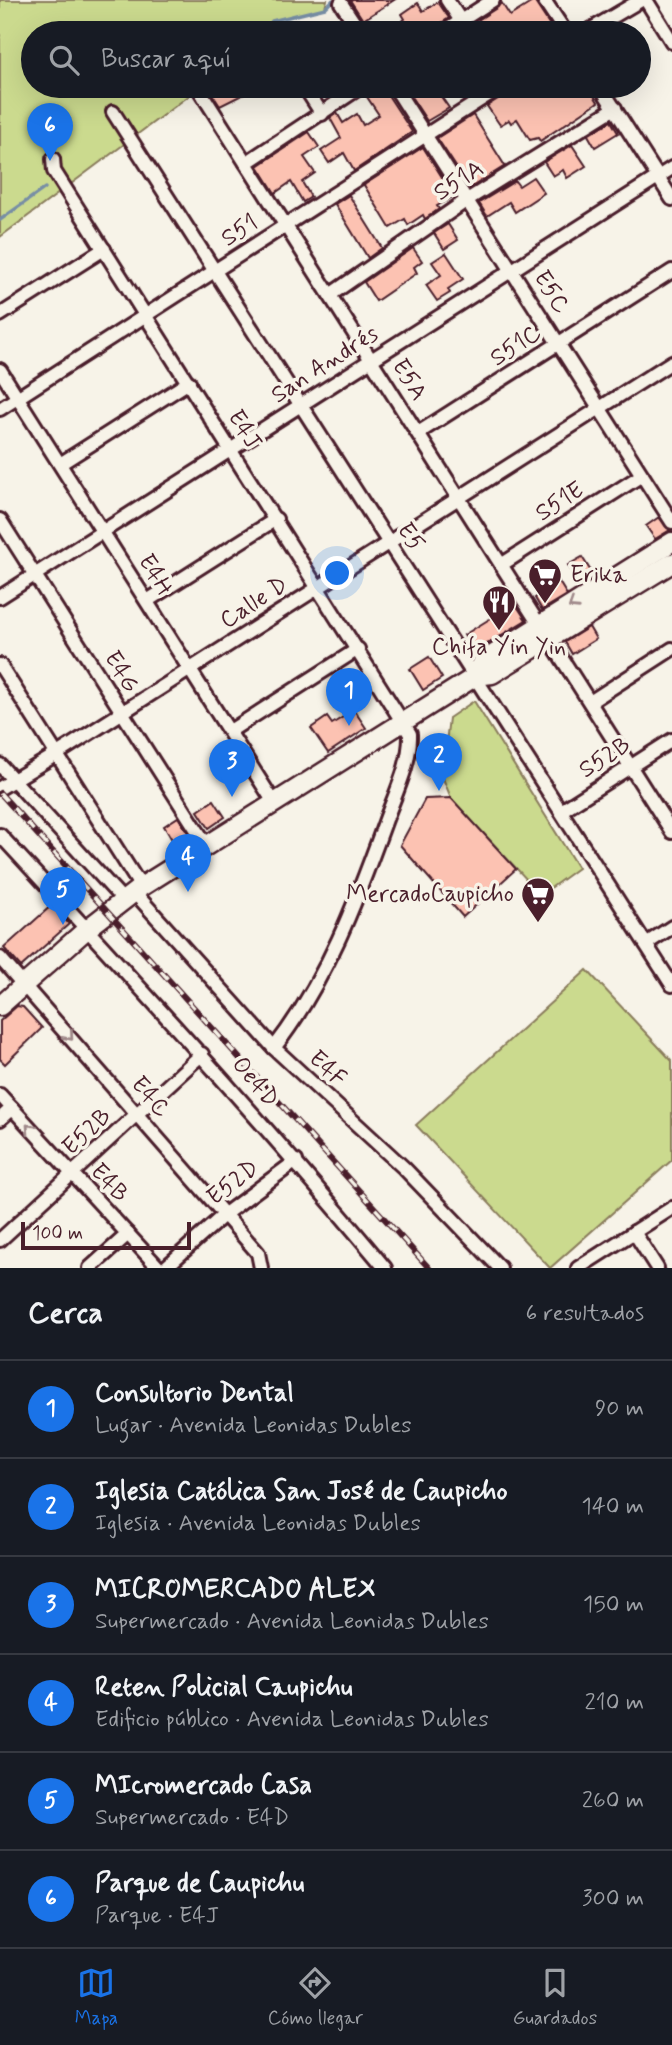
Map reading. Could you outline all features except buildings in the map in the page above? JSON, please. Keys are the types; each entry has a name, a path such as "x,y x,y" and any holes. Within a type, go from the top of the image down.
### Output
{"main road":[{"path":"545,633 672,542"},
{"path":"0,1006 87,929 133,893 476,676 483,661 545,633 672,563"}],"street":[{"path":"447,0 461,21 493,0"},
{"path":"544,0 558,21"},
{"path":"606,21 644,0 672,42"},
{"path":"341,3 352,21"},
{"name":"E5A","path":"205,98 672,832"},
{"path":"312,98 322,114"},
{"path":"246,163 345,98"},
{"name":"E5C","path":"402,98 672,522"},
{"name":"S51","path":"0,409 483,98"},
{"path":"608,98 672,199"},
{"name":"S51A","path":"330,295 467,200 615,108"},
{"name":"E5","path":"113,112 672,985"},
{"name":"E4J","path":"53,159 54,171 404,722"},
{"name":"San Andrés","path":"0,597 672,168"},
{"path":"0,315 104,249"},
{"name":"S51C","path":"418,433 672,271"},
{"name":"Calle D","path":"0,788 600,408 670,367"},
{"name":"E4H","path":"0,370 275,804"},
{"path":"60,464 189,382"},
{"name":"S51E","path":"501,565 642,475"},
{"path":"147,601 276,519"},
{"name":"E4G","path":"0,520 207,846"},
{"path":"230,731 358,649"},
{"path":"590,702 672,649"},
{"name":"E4F","path":"0,665 57,754 133,893 274,1048 404,1168 500,1268"},
{"path":"274,1048 297,1016 351,916 410,750 410,734 404,722"},
{"name":"S52B","path":"561,811 672,740"},
{"path":"0,765 133,893"},
{"name":"Oe4D","path":"0,835 202,1054 385,1268"},
{"path":"646,944 672,927"},
{"name":"E4C","path":"0,958 258,1253 261,1268"},
{"name":"E52B","path":"0,1240 202,1054"},
{"name":"E4B","path":"0,1095 159,1268"},
{"path":"0,1119 12,1108"},
{"name":"E52D","path":"164,1268 225,1214 296,1161"},
{"path":"578,1268 672,1208"},
{"path":"634,1232 657,1268"},
{"path":"90,1268 128,1234"}],"green space":[{"path":"0,0 327,0 325,8 272,21 21,21 21,98 186,98 0,237"},
{"path":"474,701 578,868 541,895 451,798 442,776 449,718"},
{"path":"587,970 672,1061 672,1160 550,1268 416,1125"}],"waterway":[{"path":"272,21 325,8 333,0"},
{"path":"0,220 45,188"}],"railway":[{"path":"0,793 429,1268"}],"place":[{"name":"Parque de Caupichu","path":"50,161"},
{"name":"Erika","path":"545,605"},
{"name":"Chifa Yin Yin","path":"499,632"},
{"name":"Consultorio Dental","path":"349,726"},
{"name":"Iglesia Católica San José de Caupicho","path":"439,791"},
{"name":"MICROMERCADO ALEX","path":"232,797"},
{"name":"Reten Policial Caupichu","path":"188,892"},
{"name":"MercadoCaupicho","path":"538,924"},
{"name":"MIcromercado Casa","path":"63,925"}]}
